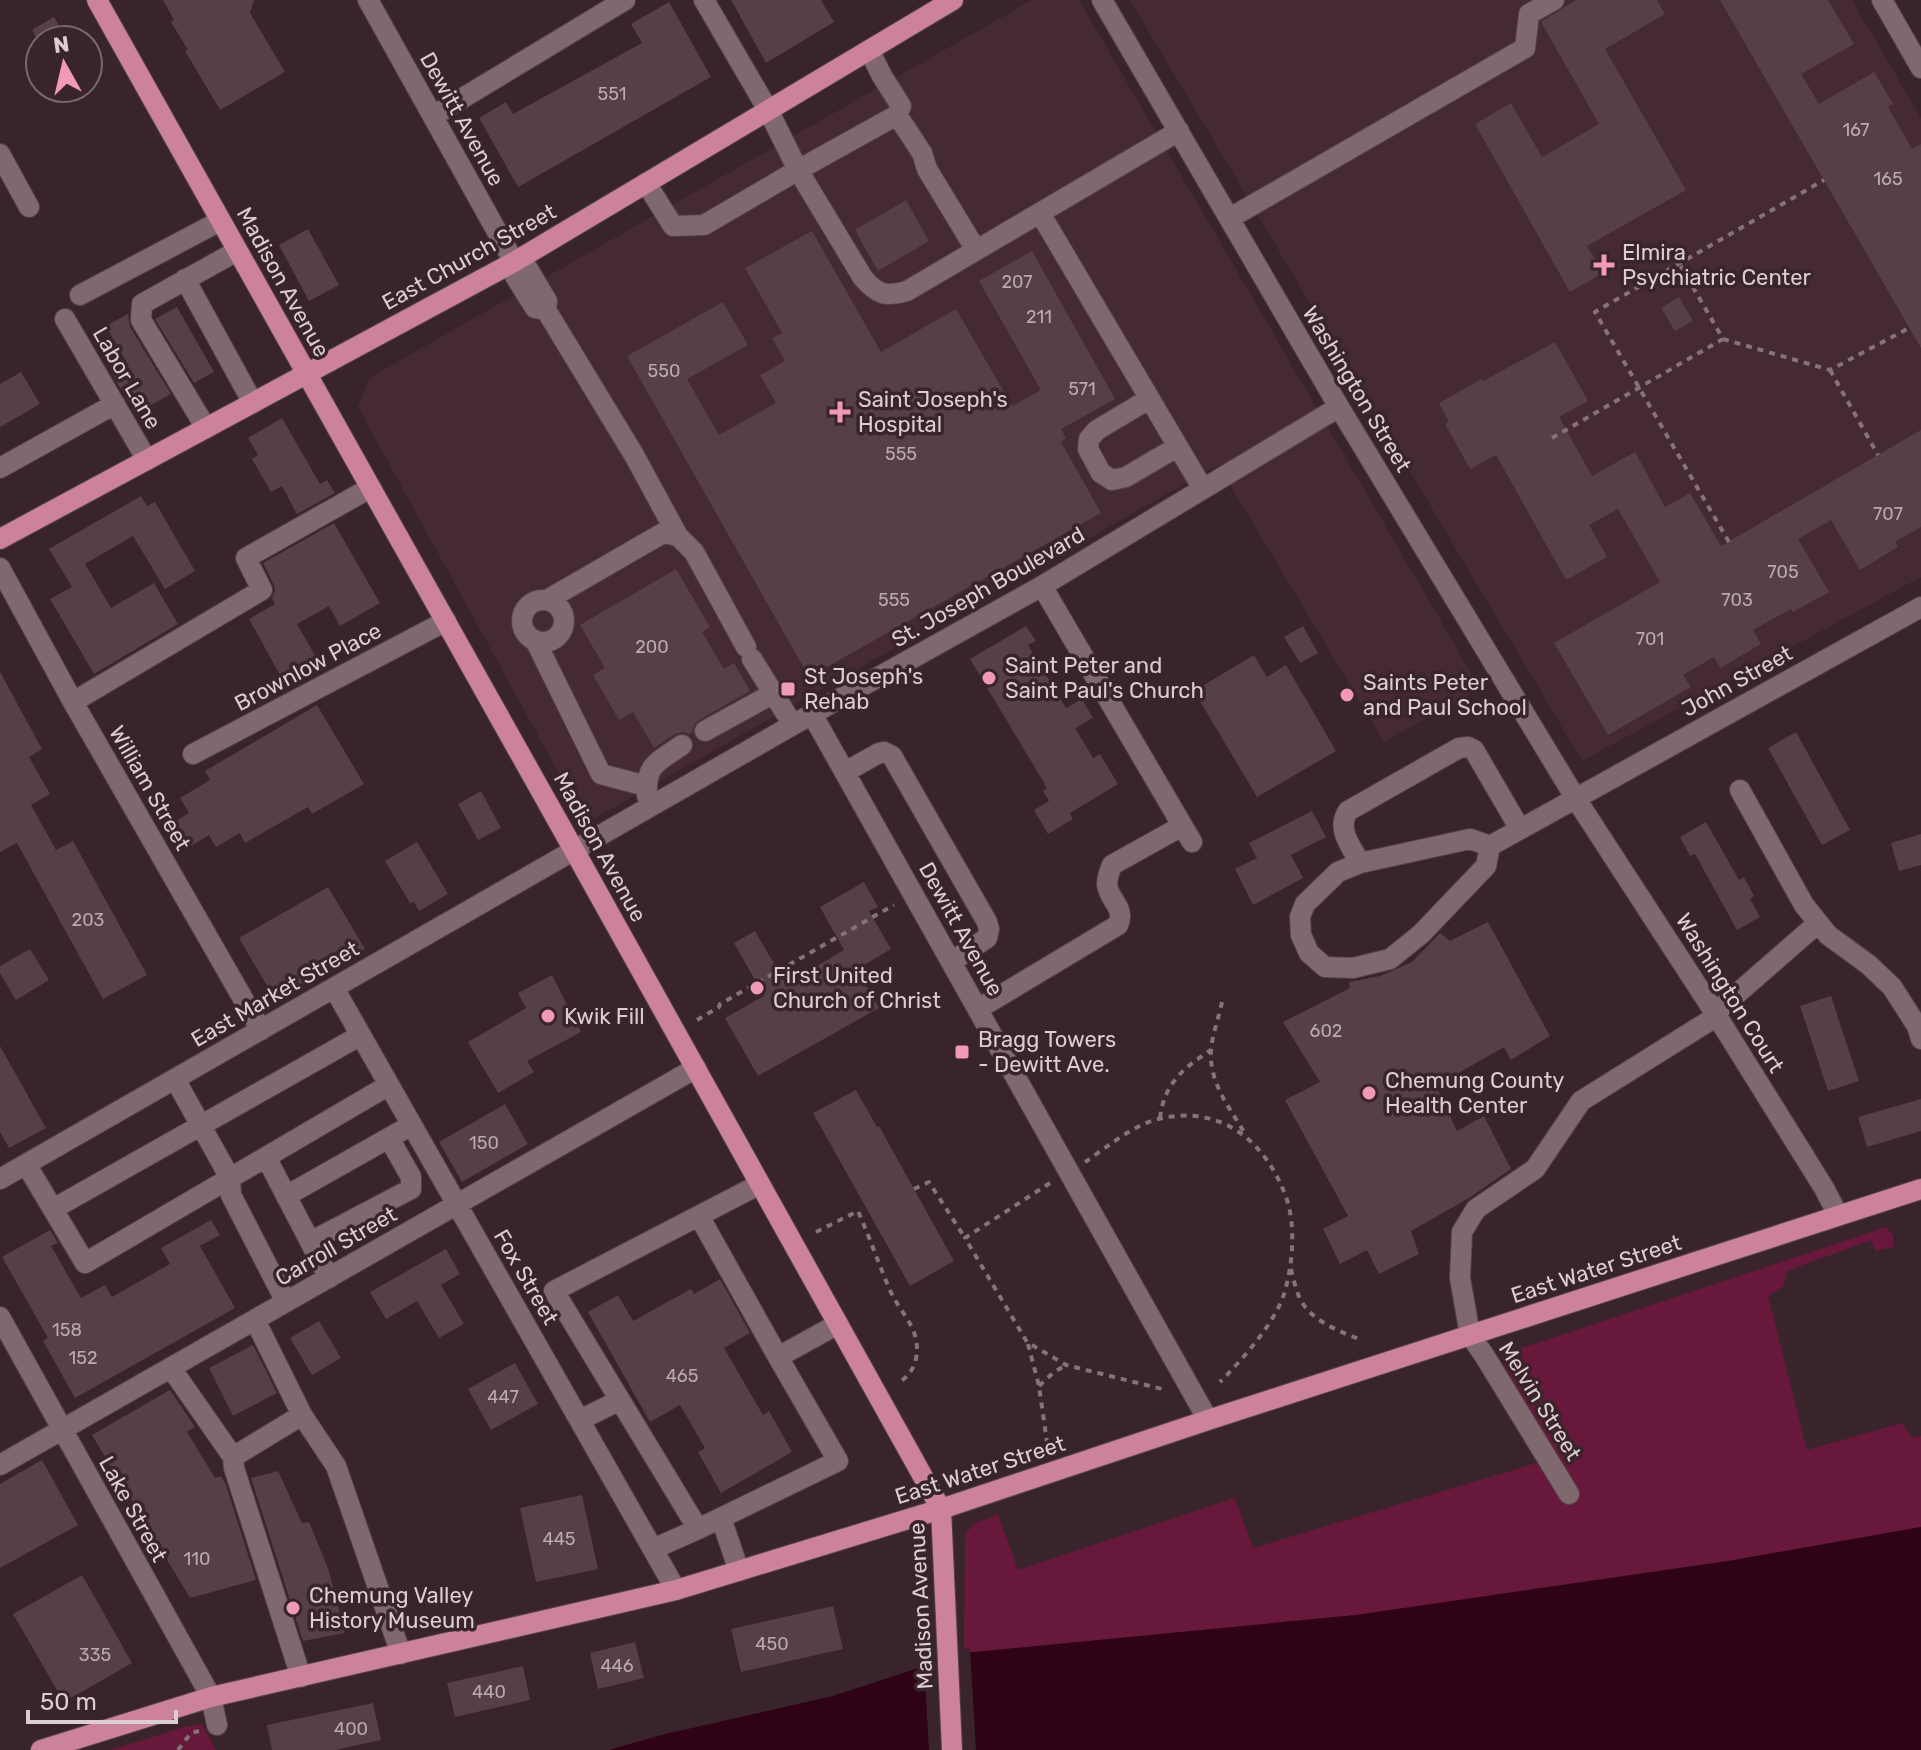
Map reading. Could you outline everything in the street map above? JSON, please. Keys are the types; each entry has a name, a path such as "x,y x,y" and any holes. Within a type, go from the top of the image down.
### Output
{"main road":[{"name":"Madison Avenue","path":"97,0 941,1509 952,1750"},
{"name":"East Church Street","path":"0,539 514,262 953,0"},
{"name":"East Water Street","path":"41,1750 211,1697 676,1590 941,1509 1921,1189"}],"street":[{"name":"Dewitt Avenue","path":"368,0 514,262 528,269 547,301 546,310 634,455 678,536 694,552 749,653 793,725"},
{"path":"433,116 625,0"},
{"path":"704,0 768,110 798,170 863,278 873,289 889,296 907,291 1179,131"},
{"name":"Washington Street","path":"1102,0 1339,407 1576,799"},
{"path":"1230,218 1525,48 1529,14 1554,0"},
{"path":"1882,0 1921,68"},
{"path":"646,183 673,226 704,225 897,115 901,106 869,50"},
{"path":"897,115 976,250"},
{"path":"0,154 29,207"},
{"path":"1040,213 1203,489"},
{"path":"80,295 220,221"},
{"path":"206,428 141,320 142,304 237,251"},
{"path":"185,279 253,403"},
{"name":"Labor Lane","path":"65,319 147,460"},
{"path":"1149,399 1097,430 1089,439 1088,449 1101,473 1112,480 1126,477 1177,447"},
{"path":"0,468 115,404"},
{"name":"St. Joseph Boulevard","path":"574,850 648,797 793,725 1042,586 1339,407"},
{"path":"73,702 262,590 246,558 370,488"},
{"path":"547,600 559,607 564,620 560,633 549,641 541,642 529,637 522,625 523,611 528,605 547,600 663,533 678,536"},
{"name":"William Street","path":"0,568 261,1030"},
{"path":"978,1009 1118,925 1120,909 1107,886 1112,865 1187,834 1042,586"},
{"name":"John Street","path":"1490,846 1921,607"},
{"name":"Brownlow Place","path":"193,754 446,621"},
{"path":"535,640 601,774 648,797"},
{"path":"705,731 774,693"},
{"name":"Dewitt Avenue","path":"812,714 1208,1420"},
{"path":"648,797 646,779 650,768 682,745"},
{"path":"1360,863 1342,827 1348,811 1459,748 1474,750 1520,829"},
{"path":"845,772 879,753 892,756 987,922 987,938 951,962"},
{"path":"1740,790 1804,905 1828,935 1869,965 1892,987 1917,1026 1921,1039"},
{"name":"Washington Court","path":"1576,799 1716,1014 1838,1215"},
{"path":"1470,839 1490,846 1486,866 1421,934 1390,959 1353,968 1325,967 1309,953 1301,935 1300,917 1305,904 1338,872 1360,863 1470,839"},
{"name":"East Market Street","path":"0,1179 574,850"},
{"path":"1470,1335 1460,1278 1462,1232 1476,1209 1535,1169 1581,1101 1716,1014 1818,923"},
{"name":"Fox Street","path":"334,988 676,1590"},
{"path":"53,1209 361,1035"},
{"name":"Carroll Street","path":"0,1465 696,1068"},
{"path":"175,1079 230,1178 231,1195 286,1302"},
{"path":"26,1164 85,1263 389,1085"},
{"path":"286,1196 412,1125"},
{"path":"310,1242 411,1189 411,1177 389,1138"},
{"path":"266,1157 329,1278"},
{"path":"698,1529 554,1291 760,1184"},
{"path":"653,1549 838,1461 699,1216"},
{"name":"Lake Street","path":"0,1317 211,1697 217,1725"},
{"path":"255,1320 302,1415 336,1466 401,1654"},
{"path":"778,1357 838,1324"},
{"name":"Melvin Street","path":"1470,1335 1569,1494"},
{"path":"171,1368 233,1457 301,1677"},
{"path":"580,1420 620,1400"},
{"path":"233,1457 302,1415"},
{"path":"721,1518 739,1571"}],"path":[{"path":"1729,542 1595,312 1824,180"},
{"path":"1679,263 1723,339 1830,370 1909,328"},
{"path":"1552,438 1723,339"},
{"path":"1830,370 1878,455"},
{"path":"697,1020 894,905"},
{"path":"1220,1382 1243,1359 1283,1297 1291,1266 1292,1233 1287,1199 1269,1162 1245,1134 1213,1074 1211,1050 1222,1002"},
{"path":"1160,1118 1162,1101 1170,1086 1188,1065 1211,1050"},
{"path":"1085,1162 1144,1124 1160,1118 1188,1115 1222,1122 1245,1134"},
{"path":"914,1189 929,1182 1027,1342 1039,1386 1047,1442"},
{"path":"965,1238 1050,1183"},
{"path":"816,1232 858,1211 891,1293 912,1324 917,1340 913,1369 900,1382"},
{"path":"1291,1266 1298,1296 1309,1312 1336,1330 1359,1339"},
{"path":"1027,1342 1066,1365 1166,1390"},
{"path":"1039,1386 1066,1365"},
{"path":"178,1750 191,1733 217,1725"}],"shaded area":[{"name":"Saint Joseph's Hospital","path":"1032,0 1079,0 1480,688 1384,742 1218,465 586,823 358,407 369,378"},
{"name":"Elmira Psychiatric Center","path":"1130,0 1852,0 1921,118 1921,577 1582,761"},
{"path":"1886,1227 1893,1235 1893,1247 1875,1251 1871,1240 1787,1271 1783,1287 1768,1296 1807,1450 1902,1423 1913,1438 1921,1436 1921,1527 1728,1561 1356,1615 964,1653 965,1534 974,1524 998,1514 1018,1570 1235,1498 1253,1548 1540,1462 1576,1486 1505,1368 1501,1355"},
{"path":"1921,1527 1921,1750 609,1750 833,1696 964,1653 1356,1615 1728,1561"},
{"path":"202,1724 216,1750 110,1750 188,1726"}],"pier":[{"path":"970,1648 976,1750 929,1750 924,1662"}],"building":[{"path":"163,0 254,0 250,13 285,72 220,110 185,51 188,50 171,22 174,20"},
{"path":"731,0 821,0 834,22 766,63"},
{"path":"1576,0 1657,0 1665,14 1605,49 1686,190 1587,246 1603,273 1570,292 1475,124 1511,103 1542,157 1599,124 1541,22"},
{"path":"1720,0 1828,0 1854,44 1801,74 1819,104 1874,72 1893,104 1888,107 1912,149 1921,144 1921,348"},
{"path":"669,2 711,77 518,187 479,118 506,102 513,114 642,43 631,24"},
{"path":"54,17 58,24 42,24"},
{"path":"906,200 929,241 878,271 855,230"},
{"path":"308,229 339,285 309,301 279,245"},
{"path":"812,231 881,352 956,309 1012,406 1041,390 979,281 1032,251 1115,399 1061,429 1066,438 1061,442 1101,513 809,677 627,356 723,302 748,345 687,379 719,435 776,403 760,375 785,361 772,338 782,333 745,268"},
{"path":"1679,297 1693,321 1675,331 1661,308"},
{"path":"177,307 214,372 194,383 155,319"},
{"path":"128,314 130,327 171,394 140,411 132,397 127,400 111,372 127,363 106,326"},
{"path":"1555,342 1588,401 1559,417 1592,476 1635,452 1665,507 1690,493 1721,546 1921,430 1921,527 1895,542 1898,547 1860,570 1831,520 1798,539 1829,592 1753,630 1761,644 1720,668 1714,657 1683,675 1691,687 1608,735 1554,643 1660,582 1618,509 1589,525 1607,557 1566,580 1496,455 1470,469 1445,424 1449,422 1439,403"},
{"path":"21,372 40,404 0,427 0,384"},
{"path":"282,418 320,484 327,480 335,493 297,514 282,486 271,492 252,459 258,455 248,438"},
{"path":"141,496 147,506 155,502 195,571 165,589 133,536 85,564 111,608 154,583 178,624 94,674 50,599 72,587 49,549"},
{"path":"334,523 380,603 340,626 329,606 297,624 320,664 285,684 249,619 275,604 272,598 274,585 263,563"},
{"path":"676,569 710,627 702,632 724,669 734,663 750,691 699,720 689,734 675,734 654,748 633,712 619,720 593,675 605,668 580,625"},
{"path":"1026,626 1036,641 1028,645 1066,708 1082,699 1093,718 1075,728 1093,758 1100,754 1118,784 1070,813 1073,819 1048,834 1034,810 1049,801 1043,791 1047,788 970,659"},
{"path":"1303,626 1318,653 1300,663 1284,637"},
{"path":"1254,655 1267,677 1286,665 1336,751 1257,797 1194,691"},
{"path":"0,672 42,749 29,757 50,794 31,805 56,850 73,841 147,975 103,999 17,843 0,852"},
{"path":"317,705 364,784 312,814 308,807 245,843 240,833 216,847 209,835 186,849 172,823 189,813 180,798 210,780 205,771"},
{"path":"1796,732 1850,830 1822,845 1768,748"},
{"path":"481,791 501,828 478,840 458,804"},
{"path":"1312,811 1326,837 1291,855 1303,878 1253,905 1235,869 1257,858 1249,843"},
{"path":"1706,822 1739,880 1744,877 1754,896 1750,899 1760,917 1737,930 1695,854 1690,856 1680,837"},
{"path":"1921,834 1921,865 1899,871 1891,843"},
{"path":"417,842 448,894 419,911 414,902 410,903 385,861"},
{"path":"864,882 878,907 869,911 891,949 857,969 879,1008 758,1076 725,1018 764,996 734,943 755,931 786,984 844,950 820,907"},
{"path":"328,887 365,949 276,1001 239,938"},
{"name":"Chemung County Health Center","path":"1488,922 1550,1036 1511,1060 1504,1047 1436,1086 1457,1131 1484,1116 1511,1169 1469,1198 1411,1231 1419,1254 1379,1274 1367,1250 1340,1264 1323,1229 1348,1216 1285,1100 1320,1082 1283,1022 1350,988 1349,982 1380,976 1412,962 1440,933 1450,941"},
{"path":"30,949 49,980 16,1000 0,973 0,966"},
{"path":"552,975 581,1032 527,1061 534,1072 498,1093 468,1042 526,1008 518,993"},
{"path":"1831,996 1859,1081 1828,1091 1800,1006"},
{"path":"0,1046 46,1128 9,1148 0,1132"},
{"path":"856,1090 954,1261 910,1286 813,1113"},
{"path":"1921,1099 1921,1131 1867,1147 1858,1117"},
{"path":"505,1104 528,1144 462,1182 439,1142"},
{"path":"211,1220 220,1235 200,1246 235,1308 75,1398 43,1341 48,1338 2,1257 50,1230 58,1243 51,1246 81,1298 105,1285 112,1297 170,1264 161,1248"},
{"path":"446,1249 460,1274 441,1285 464,1324 439,1338 417,1301 386,1319 370,1292"},
{"path":"720,1279 750,1333 724,1348 763,1415 769,1411 792,1452 721,1493 698,1452 705,1448 680,1405 650,1422 588,1312 618,1295 633,1321 691,1289 694,1294"},
{"path":"319,1321 341,1358 312,1375 290,1338"},
{"path":"253,1345 277,1393 233,1416 209,1368"},
{"path":"515,1363 538,1404 491,1430 468,1389"},
{"path":"170,1390 195,1427 187,1432 215,1478 221,1476 226,1485 256,1580 190,1598 92,1435"},
{"path":"42,1460 78,1525 0,1568 0,1484"},
{"path":"278,1471 302,1523 309,1522 328,1568 345,1633 303,1641 251,1478"},
{"path":"582,1495 598,1569 536,1582 520,1508"},
{"path":"82,1575 132,1663 64,1702 13,1614"},
{"path":"833,1606 843,1649 741,1672 731,1629"},
{"path":"635,1642 644,1678 598,1689 590,1653"},
{"path":"523,1666 530,1700 455,1717 447,1683"},
{"path":"373,1703 381,1740 335,1750 272,1750 267,1725"}],"place":[{"name":"Elmira Psychiatric Center","path":"1604,265"},
{"name":"Saint Joseph's Hospital","path":"840,412"},
{"name":"Saint Peter and Saint Paul's Church","path":"989,678"},
{"name":"St Joseph's Rehab","path":"788,689"},
{"name":"Saints Peter and Paul School","path":"1347,695"},
{"name":"First United Church of Christ","path":"757,988"},
{"name":"Kwik Fill","path":"548,1016"},
{"name":"Bragg Towers - Dewitt Ave.","path":"962,1052"},
{"name":"Chemung County Health Center","path":"1369,1093"},
{"name":"Chemung Valley History Museum","path":"293,1608"}]}
